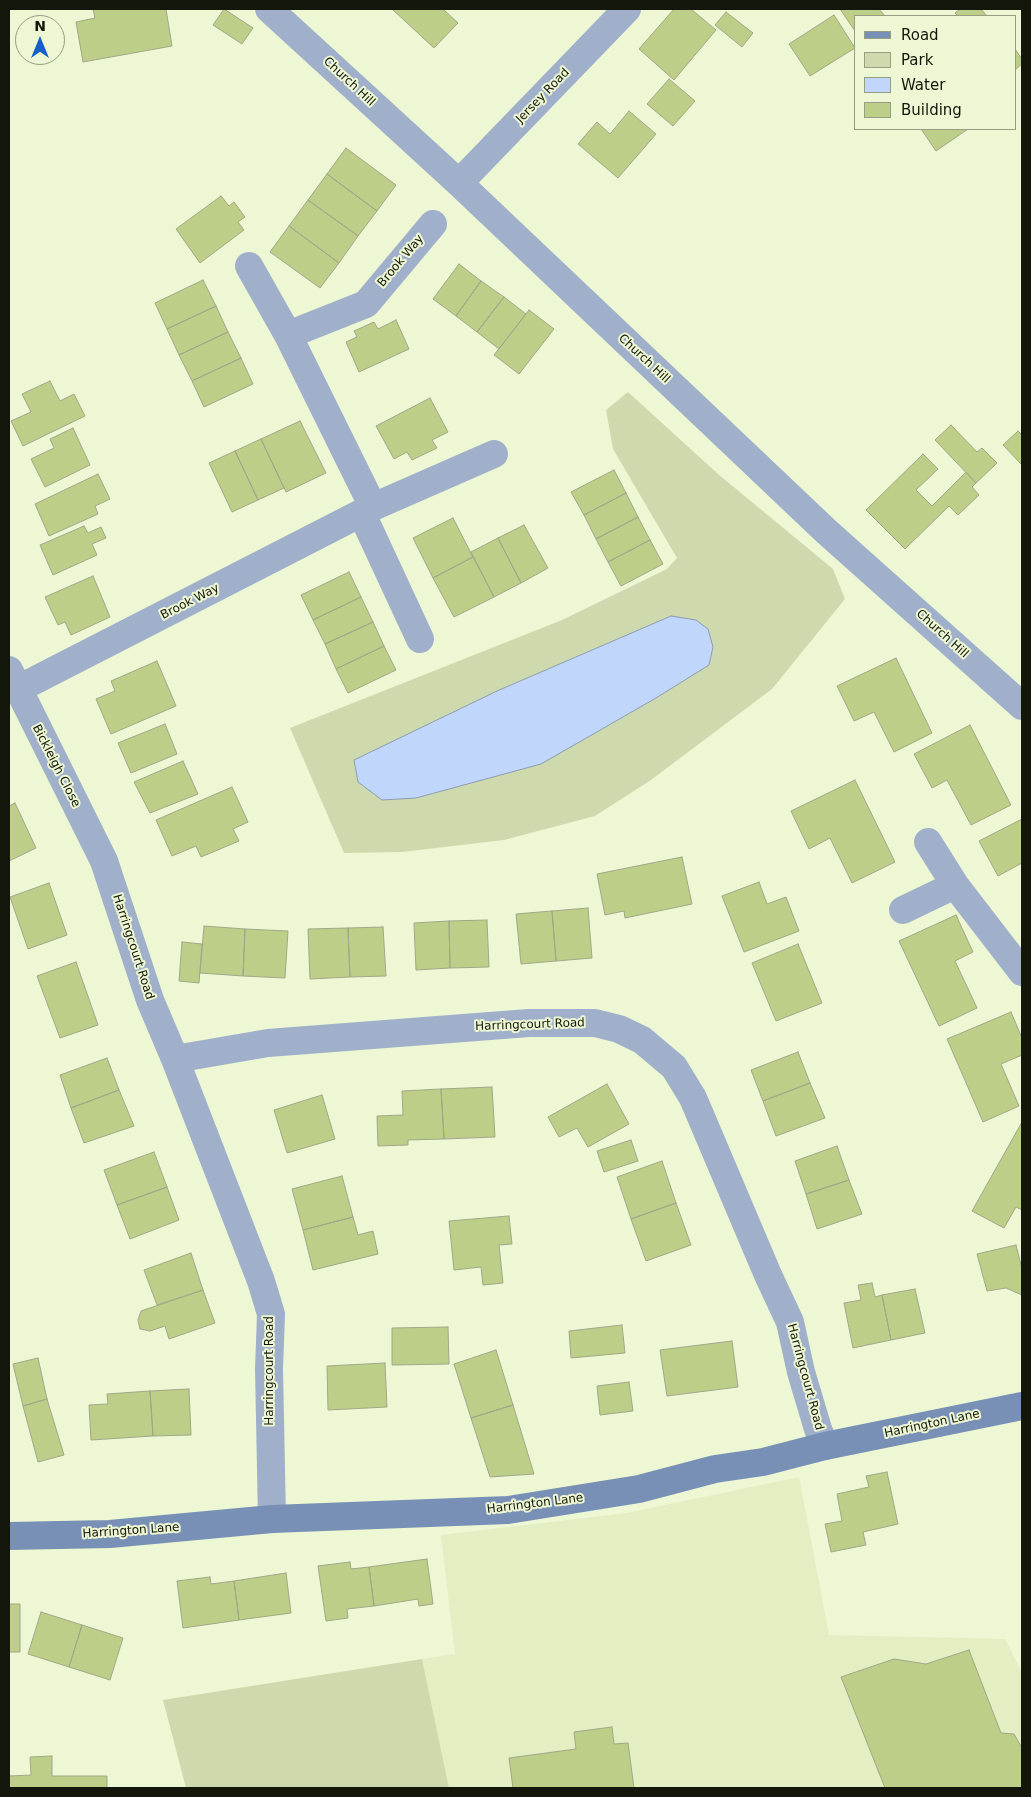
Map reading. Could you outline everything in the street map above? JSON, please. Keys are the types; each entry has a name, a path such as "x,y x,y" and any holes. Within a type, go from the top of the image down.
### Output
{"street":[{"name":"Church Hill","path":"269,9 459,183 827,532 1022,706"},
{"name":"Jersey Road","path":"459,183 626,9"},
{"name":"Brook Way","path":"288,335 366,304 433,224"},
{"path":"250,266 288,335 367,510 420,639"},
{"name":"Brook Way","path":"13,680 367,510 494,454"},
{"name":"Bickleigh Close","path":"13,680 104,862"},
{"path":"928,842 955,885 1022,972"},
{"name":"Harringcourt Road","path":"104,862 150,1000 176,1059 261,1281 271,1314 269,1369 272,1520"},
{"path":"903,910 955,885"},
{"name":"Harringcourt Road","path":"176,1059 268,1043 529,1023 595,1023 619,1029 642,1040 674,1067 693,1098 790,1322 801,1372 825,1446"},
{"name":"Harrington Lane","path":"9,1536 110,1534 272,1520 508,1510 639,1489 715,1470 763,1462 825,1446 1022,1406"}],"shaded area":[{"path":"799,1477 829,1635 1005,1639 1022,1673 1022,1788 449,1788 422,1659 455,1654 441,1535 627,1513"}],"green space":[{"path":"628,392 718,474 833,569 845,599 772,689 651,780 595,816 504,840 402,852 344,853 290,728 562,620 667,569 677,558 613,449 606,410"},
{"path":"422,1659 449,1788 186,1788 163,1700"}],"water":[{"path":"671,616 696,620 708,629 713,647 709,665 656,698 541,764 416,798 382,800 358,782 354,760 497,691"}],"building":[{"path":"93,9 166,9 172,46 83,62 76,22 95,18"},
{"path":"224,9 253,28 242,44 213,25"},
{"path":"392,9 443,9 458,23 434,48"},
{"path":"674,9 691,9 716,30 674,80 639,49"},
{"path":"840,9 879,9 884,15 854,15 854,30"},
{"path":"960,9 981,9 986,15 957,15 955,13"},
{"path":"726,12 753,33 742,47 715,25"},
{"path":"834,15 854,49 810,76 789,44"},
{"path":"1016,50 1022,59 1022,64 1016,69"},
{"path":"669,79 695,101 673,126 647,104"},
{"path":"629,111 656,134 618,178 578,144 597,122 610,134"},
{"path":"922,130 967,130 936,151"},
{"path":"346,148 396,185 377,211 327,174"},
{"path":"327,174 377,211 358,236 308,200"},
{"path":"221,196 229,206 234,202 245,217 238,222 244,230 200,263 176,229"},
{"path":"308,200 358,236 339,263 289,226"},
{"path":"289,226 339,263 320,288 270,252"},
{"path":"459,264 481,281 456,316 433,299"},
{"path":"203,280 216,306 167,329 155,303"},
{"path":"481,281 504,297 477,332 456,316"},
{"path":"504,297 526,314 499,349 477,332"},
{"path":"216,306 228,332 179,355 167,329"},
{"path":"529,310 554,329 519,374 494,355"},
{"path":"396,320 409,349 359,372 346,342 357,337 354,331 374,322 378,329"},
{"path":"228,332 241,358 192,381 179,355"},
{"path":"241,358 253,384 204,407 192,381"},
{"path":"50,381 60,401 74,394 85,416 23,446 11,421 31,412 22,394"},
{"path":"430,398 448,432 432,440 437,448 412,460 407,452 394,459 376,426"},
{"path":"300,421 326,473 286,492 261,439"},
{"path":"951,425 977,452 982,448 997,463 976,483 935,440"},
{"path":"73,428 90,465 45,487 31,459 54,448 50,439"},
{"path":"1018,431 1022,435 1022,465 1003,445"},
{"path":"261,439 284,488 258,500 235,451"},
{"path":"235,451 258,500 232,512 209,463"},
{"path":"923,454 938,469 916,490 932,506 966,472 976,483 972,487 979,495 958,515 949,506 905,549 866,510"},
{"path":"614,470 626,493 584,515 571,492"},
{"path":"98,474 110,499 95,506 98,514 49,536 35,504"},
{"path":"626,493 638,517 596,539 584,515"},
{"path":"638,517 650,540 608,562 596,539"},
{"path":"453,518 473,557 433,578 413,538"},
{"path":"524,525 548,568 521,583 498,538"},
{"path":"84,526 88,533 101,527 106,538 92,544 97,555 53,575 40,545"},
{"path":"498,538 521,583 494,597 471,552"},
{"path":"650,540 663,564 621,586 608,562"},
{"path":"473,557 494,597 454,617 433,578"},
{"path":"349,572 361,597 313,620 301,595"},
{"path":"93,576 110,617 71,635 65,622 58,625 45,597"},
{"path":"361,597 373,622 325,644 313,620"},
{"path":"373,622 384,646 336,669 325,644"},
{"path":"384,646 396,670 348,693 336,669"},
{"path":"896,658 932,733 894,752 874,712 854,721 837,686"},
{"path":"157,661 176,706 111,734 96,699 115,691 111,681"},
{"path":"165,724 177,754 131,773 118,743"},
{"path":"970,725 1011,805 971,825 947,780 932,788 914,754"},
{"path":"183,761 198,794 150,813 134,782"},
{"path":"855,780 895,862 852,883 830,838 809,849 791,811"},
{"path":"232,787 248,822 233,829 239,841 201,857 196,846 172,856 156,820"},
{"path":"15,803 36,848 9,861 9,806"},
{"path":"1022,819 1022,863 998,876 979,841"},
{"path":"682,857 692,904 625,918 624,911 605,915 597,874"},
{"path":"759,882 767,904 786,897 799,931 744,952 722,896"},
{"path":"49,883 67,935 28,949 10,897"},
{"path":"588,908 592,958 556,961 552,911"},
{"path":"552,911 556,961 521,964 516,914"},
{"path":"956,915 973,952 955,961 977,1008 939,1026 899,941"},
{"path":"487,920 489,967 450,968 449,921"},
{"path":"449,921 450,968 416,970 414,923"},
{"path":"204,926 245,929 243,976 200,973"},
{"path":"383,927 386,976 350,977 348,928"},
{"path":"348,928 350,977 310,979 308,929"},
{"path":"245,929 288,931 285,978 243,976"},
{"path":"182,942 202,944 199,983 179,981"},
{"path":"798,944 822,1003 776,1021 752,963"},
{"path":"76,962 98,1025 60,1038 37,976"},
{"path":"1011,1012 1022,1038 1022,1055 1001,1064 1019,1106 983,1122 947,1039"},
{"path":"798,1052 810,1083 763,1101 751,1070"},
{"path":"107,1058 119,1090 71,1108 60,1075"},
{"path":"810,1083 825,1118 776,1136 763,1101"},
{"path":"607,1084 629,1124 588,1147 577,1128 559,1137 548,1117"},
{"path":"492,1087 495,1137 444,1139 441,1089"},
{"path":"441,1089 444,1139 408,1140 408,1145 378,1146 377,1116 403,1115 402,1091"},
{"path":"119,1090 134,1126 84,1143 71,1108"},
{"path":"322,1095 335,1139 287,1153 274,1110"},
{"path":"1022,1122 1022,1210 1016,1207 1004,1228 972,1211"},
{"path":"631,1140 638,1161 604,1172 597,1151"},
{"path":"837,1146 849,1180 806,1194 795,1161"},
{"path":"154,1152 167,1187 117,1205 104,1170"},
{"path":"662,1161 676,1203 631,1219 617,1177"},
{"path":"342,1176 353,1217 303,1230 292,1189"},
{"path":"849,1180 862,1214 817,1229 806,1194"},
{"path":"167,1187 179,1220 130,1239 117,1205"},
{"path":"676,1203 691,1245 646,1261 631,1219"},
{"path":"509,1216 512,1244 499,1245 503,1283 483,1285 481,1267 454,1270 449,1221"},
{"path":"353,1217 358,1235 373,1231 378,1254 313,1270 303,1230"},
{"path":"1016,1245 1022,1269 1022,1295 1006,1288 987,1291 977,1254"},
{"path":"191,1253 203,1290 157,1305 144,1270"},
{"path":"872,1283 875,1297 882,1295 891,1340 853,1348 844,1303 861,1300 858,1285"},
{"path":"915,1289 925,1333 891,1340 882,1295"},
{"path":"203,1290 215,1323 169,1339 165,1326 150,1331 140,1329 138,1320 141,1311"},
{"path":"622,1325 625,1353 571,1358 569,1331"},
{"path":"448,1327 449,1364 392,1365 392,1328"},
{"path":"732,1341 738,1387 667,1396 660,1350"},
{"path":"496,1350 513,1405 471,1418 454,1364"},
{"path":"38,1358 47,1399 23,1406 13,1364"},
{"path":"385,1363 387,1407 328,1410 327,1366"},
{"path":"629,1382 633,1411 600,1415 597,1386"},
{"path":"189,1389 191,1435 153,1436 150,1391"},
{"path":"150,1391 153,1436 91,1440 89,1405 108,1404 107,1394"},
{"path":"47,1399 64,1455 38,1462 23,1406"},
{"path":"513,1405 534,1474 490,1477 471,1418"},
{"path":"887,1472 898,1524 863,1532 866,1545 831,1552 825,1524 842,1521 837,1494 869,1487 866,1476"},
{"path":"427,1559 433,1604 419,1606 418,1599 374,1606 369,1567"},
{"path":"350,1562 351,1569 369,1567 374,1606 347,1609 348,1618 326,1621 318,1566"},
{"path":"286,1573 291,1613 239,1620 234,1581"},
{"path":"210,1577 211,1584 234,1581 239,1620 183,1628 177,1581"},
{"path":"9,1604 20,1604 20,1652 9,1652"},
{"path":"41,1612 82,1625 69,1667 28,1654"},
{"path":"82,1625 123,1638 110,1680 69,1667"},
{"path":"969,1650 1001,1733 1014,1734 1022,1748 1022,1788 885,1788 841,1677 894,1659 926,1664"},
{"path":"612,1727 614,1744 628,1743 634,1788 513,1788 509,1758 576,1749 574,1732"},
{"path":"52,1756 52,1776 107,1776 107,1788 9,1788 9,1776 31,1775 30,1757"}]}
